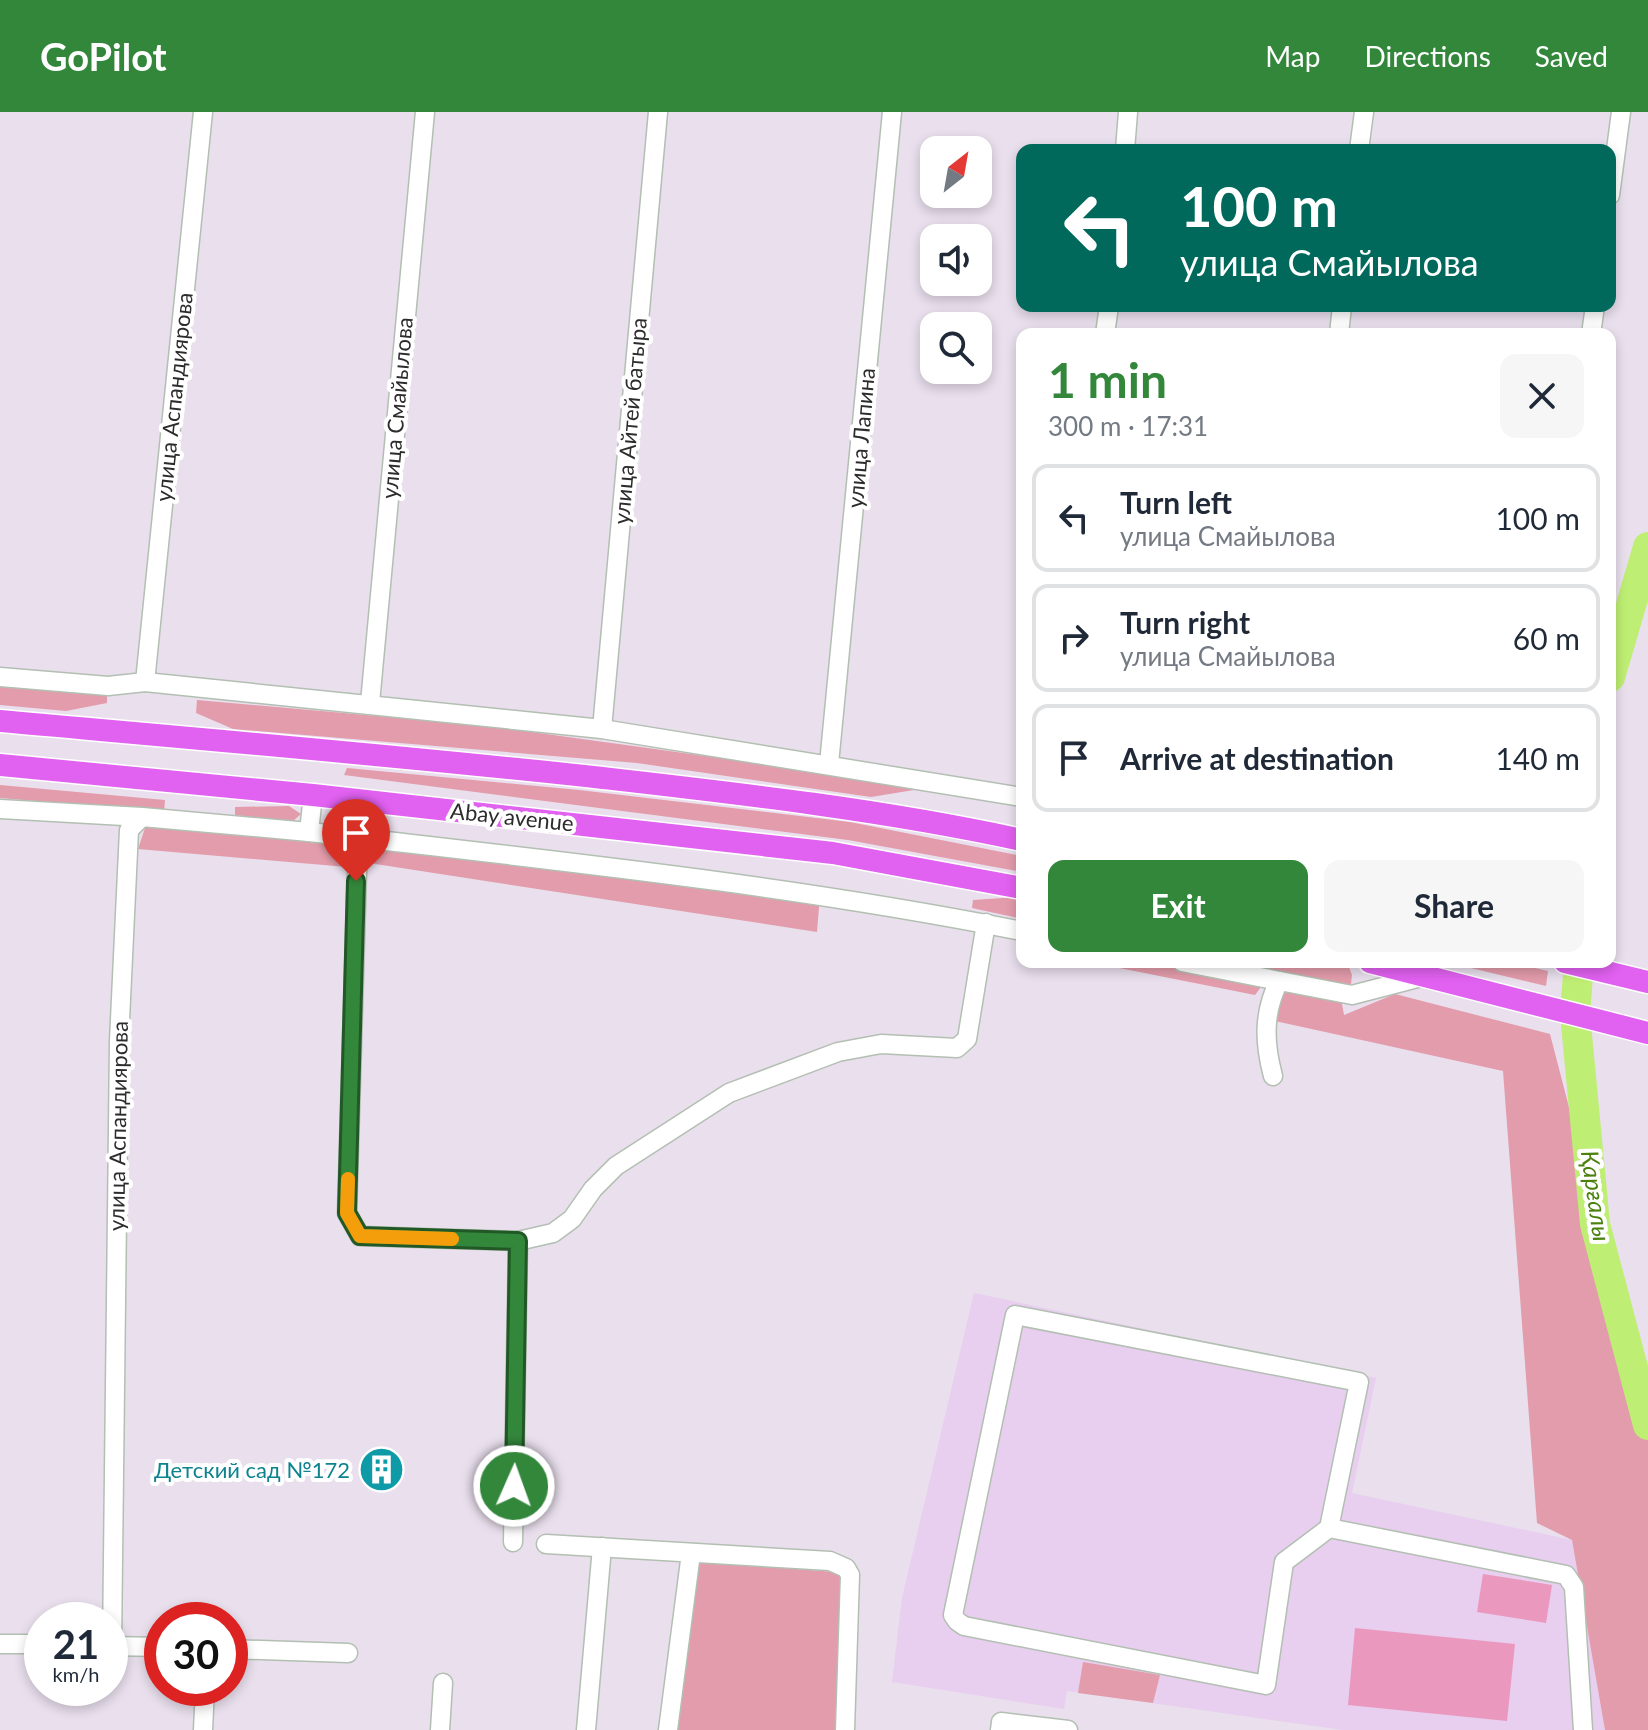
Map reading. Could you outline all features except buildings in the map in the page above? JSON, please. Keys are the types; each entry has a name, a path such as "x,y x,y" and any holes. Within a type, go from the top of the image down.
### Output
{"main road":[{"path":"0,721 433,759 758,795 1016,839"},
{"name":"Abay avenue","path":"0,765 313,795 833,853 1016,887"},
{"path":"1394,968 1648,1033"},
{"path":"1592,968 1648,982"}],"street":[{"name":"улица Аспандиярова","path":"145,682 203,112"},
{"name":"улица Смайылова","path":"370,703 425,112"},
{"name":"улица Айтей батыра","path":"602,729 658,112"},
{"name":"улица Лапина","path":"829,764 892,112"},
{"path":"1125,144 1128,112"},
{"path":"1360,144 1364,112"},
{"path":"1616,150 1621,112"},
{"path":"0,677 108,686 145,682 602,729 1016,796"},
{"path":"309,832 313,795"},
{"path":"0,809 142,817 309,832 699,877 1016,930"},
{"name":"улица Аспандиярова","path":"112,1602 119,1041 128,835 134,823 142,817"},
{"path":"358,838 347,1213 360,1236 518,1241 553,1233 572,1219 593,1189 616,1166 729,1093 838,1052 881,1044 957,1048 967,1039 986,923"},
{"path":"1213,968 1352,995 1426,976"},
{"path":"1273,1076 1265,1046 1270,999 1279,981"},
{"path":"513,1542 518,1241"},
{"path":"1329,1528 1359,1382 1015,1315 953,1615 964,1626 1266,1685 1284,1562 1329,1528 1566,1575 1574,1587 1583,1730"},
{"path":"546,1544 830,1561 846,1568 850,1575 845,1730"},
{"path":"586,1730 602,1547"},
{"path":"668,1730 691,1553"},
{"path":"0,1644 24,1644"},
{"path":"248,1650 348,1653"},
{"path":"440,1730 443,1683"},
{"path":"203,1730 204,1706"},
{"path":"1000,1726 1068,1730"}],"shaded area":[{"path":"0,686 107,694 107,703 66,711 0,705"},
{"path":"197,700 489,726 915,785 914,790 871,797 637,763 233,729 196,713"},
{"path":"347,768 579,790 850,822 1016,855 1016,871 848,840 344,775"},
{"path":"0,785 165,800 164,812 0,798"},
{"path":"289,806 301,814 292,822 235,815 235,807"},
{"path":"163,827 341,844 347,853 347,867 138,849 145,828"},
{"path":"371,839 820,895 817,932 369,863"},
{"path":"1016,897 1016,918 972,908 973,900"},
{"path":"1119,968 1212,968 1267,979 1255,995"},
{"path":"1249,968 1349,968 1351,984 1341,988"},
{"path":"1471,968 1535,968 1548,971 1546,986"},
{"path":"1295,984 1340,993 1344,1015 1395,994 1550,1034 1648,1412 1648,1730 1605,1730 1572,1540 1537,1523 1503,1071 1275,1021 1277,1000"},
{"path":"974,1293 1376,1378 1352,1493 1572,1540 1606,1730 1343,1730 1067,1691 1064,1709 892,1682 902,1598"},
{"path":"702,1562 836,1572 843,1578 836,1730 677,1730 675,1722 697,1568"},
{"path":"1483,1574 1552,1585 1546,1623 1477,1612"},
{"path":"1355,1628 1515,1644 1507,1721 1348,1705"},
{"path":"1083,1662 1160,1675 1153,1703 1078,1693"}],"waterway":[{"name":"Қарғалы","path":"1616,656 1648,547"},
{"name":"Қарғалы","path":"1579,968 1575,1014 1595,1224 1648,1425"}],"slow traffic":[{"path":"348,1179 347,1213 360,1236 452,1239"}],"place":[{"name":"Детский сад №172","path":"381,1470"}],"route":[{"path":"356,881 347,1213 360,1236 518,1241 514,1486"}]}
